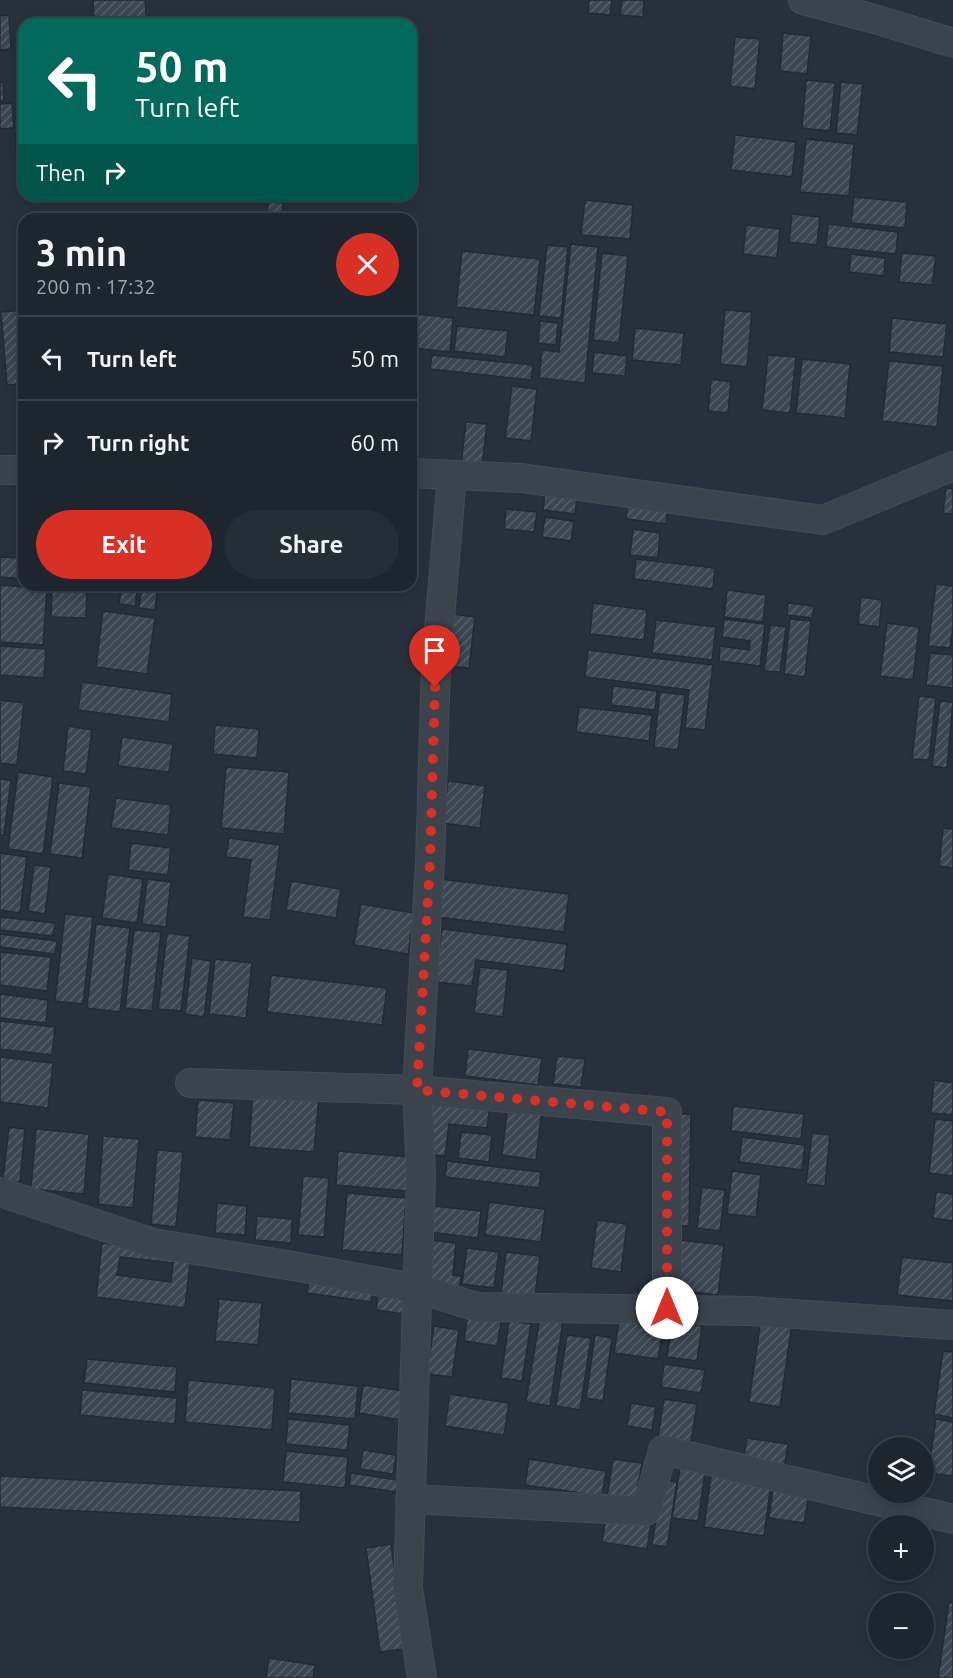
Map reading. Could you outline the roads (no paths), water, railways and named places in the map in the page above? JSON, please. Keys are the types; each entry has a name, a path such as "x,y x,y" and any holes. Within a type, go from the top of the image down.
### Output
{"street":[{"path":"803,0 878,10 953,43"},
{"path":"417,473 521,478 823,520 953,466"},
{"path":"0,470 18,470"},
{"path":"422,1678 408,1588 419,1289 421,1174 417,1090 430,861 436,665 452,475"},
{"path":"190,1083 417,1090 667,1112 667,1308"},
{"path":"0,1192 153,1244 419,1289 477,1307 667,1308 953,1324"},
{"path":"410,1499 646,1511 663,1450 953,1519"}]}
